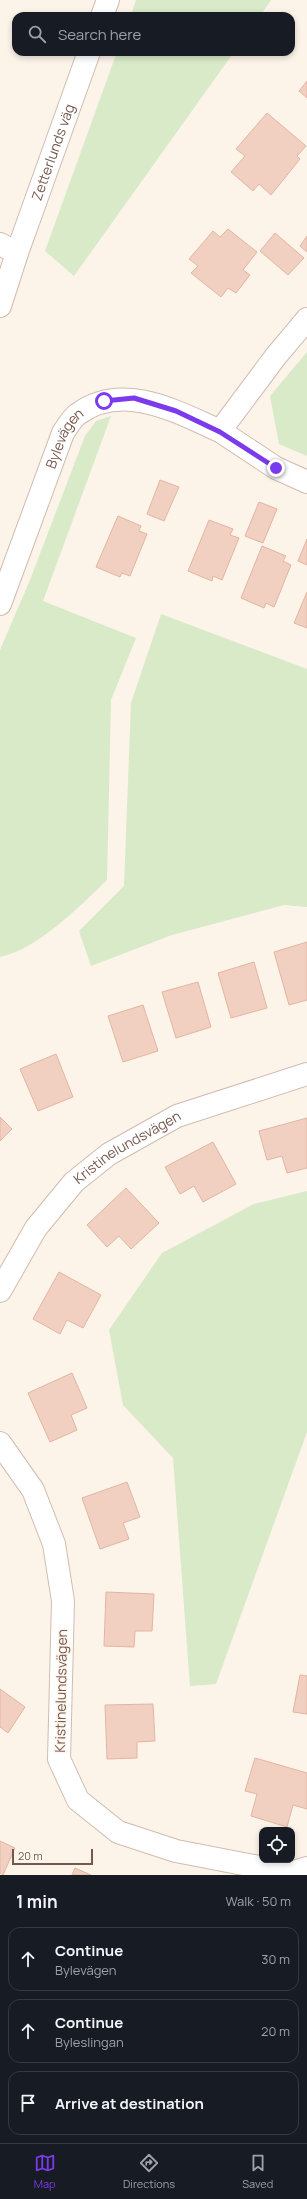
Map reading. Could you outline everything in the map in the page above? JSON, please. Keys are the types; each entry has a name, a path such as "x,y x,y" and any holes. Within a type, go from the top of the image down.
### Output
{"street":[{"path":"104,12 108,0"},
{"name":"Zetterlunds väg","path":"0,306 9,248 87,56"},
{"path":"220,432 276,356 307,320"},
{"name":"Bylevägen","path":"0,604 7,561 63,433 77,414 104,401 134,398 176,411 220,432 276,468 307,482"},
{"name":"Kristinelundsvägen","path":"0,1291 36,1228 74,1182 109,1154 177,1116 307,1074"},
{"name":"Kristinelundsvägen","path":"0,1444 33,1490 54,1544 63,1601 59,1759 78,1800 118,1832 176,1851 290,1872 307,1868"}],"green space":[{"path":"136,0 271,0 263,12 132,12"},
{"path":"116,56 231,56 74,276 45,251"},
{"path":"307,352 307,456 279,444 270,396"},
{"path":"111,416 43,601 136,638 111,700 107,880 71,914 43,936 29,945 0,957 0,650 30,580 85,436 96,421"},
{"path":"161,614 307,669 307,907 284,905 172,935 91,966 79,931 124,886 131,703"},
{"path":"307,1191 307,1432 216,1684 190,1686 173,1458 123,1405 109,1330 162,1253 254,1204"}],"building":[{"path":"307,81 307,98 299,91"},
{"path":"267,113 306,146 297,156 300,159 271,195 259,184 253,191 231,172 245,156 236,149"},
{"path":"228,229 257,252 243,270 250,275 236,293 228,288 221,297 191,273 198,266 189,259 213,231 220,237"},
{"path":"275,233 304,258 288,275 260,251"},
{"path":"307,236 307,252 300,246"},
{"path":"160,480 179,487 164,521 147,514"},
{"path":"259,502 277,509 263,543 245,536"},
{"path":"118,516 141,526 139,531 147,534 130,576 122,573 120,577 96,567"},
{"path":"209,520 233,529 230,535 239,538 222,580 213,576 212,581 188,571"},
{"path":"307,539 307,565 298,561"},
{"path":"262,546 286,556 283,561 291,565 274,607 266,603 264,608 241,598"},
{"path":"307,592 307,628 294,623"},
{"path":"307,942 307,1000 289,1005 274,952"},
{"path":"254,962 267,1008 231,1018 218,973"},
{"path":"198,982 211,1027 176,1038 162,992"},
{"path":"143,1005 158,1051 123,1062 108,1016"},
{"path":"56,1054 73,1097 38,1111 20,1069"},
{"path":"0,1117 12,1129 0,1141"},
{"path":"307,1118 307,1168 287,1173 282,1156 267,1160 259,1131"},
{"path":"213,1142 236,1184 203,1202 194,1186 180,1194 165,1167"},
{"path":"126,1188 159,1223 131,1249 119,1236 107,1247 87,1225"},
{"path":"59,1272 101,1295 83,1328 67,1320 60,1334 33,1319"},
{"path":"72,1373 87,1408 71,1415 77,1430 50,1442 28,1393"},
{"path":"127,1482 140,1517 123,1523 129,1539 100,1549 82,1498"},
{"path":"106,1592 154,1594 152,1631 135,1631 134,1647 104,1646"},
{"path":"300,1675 307,1676 307,1714 293,1712"},
{"path":"0,1689 25,1707 8,1733 0,1727"},
{"path":"153,1704 155,1741 137,1742 137,1758 107,1759 105,1705"},
{"path":"255,1758 307,1773 307,1809 293,1805 287,1827 251,1816 257,1794 245,1791"},
{"path":"0,1841 15,1848 3,1875 0,1873"},
{"path":"75,1868 91,1875 72,1875"}],"route":[{"path":"104,401 134,398 176,411 220,432 276,468"}]}
